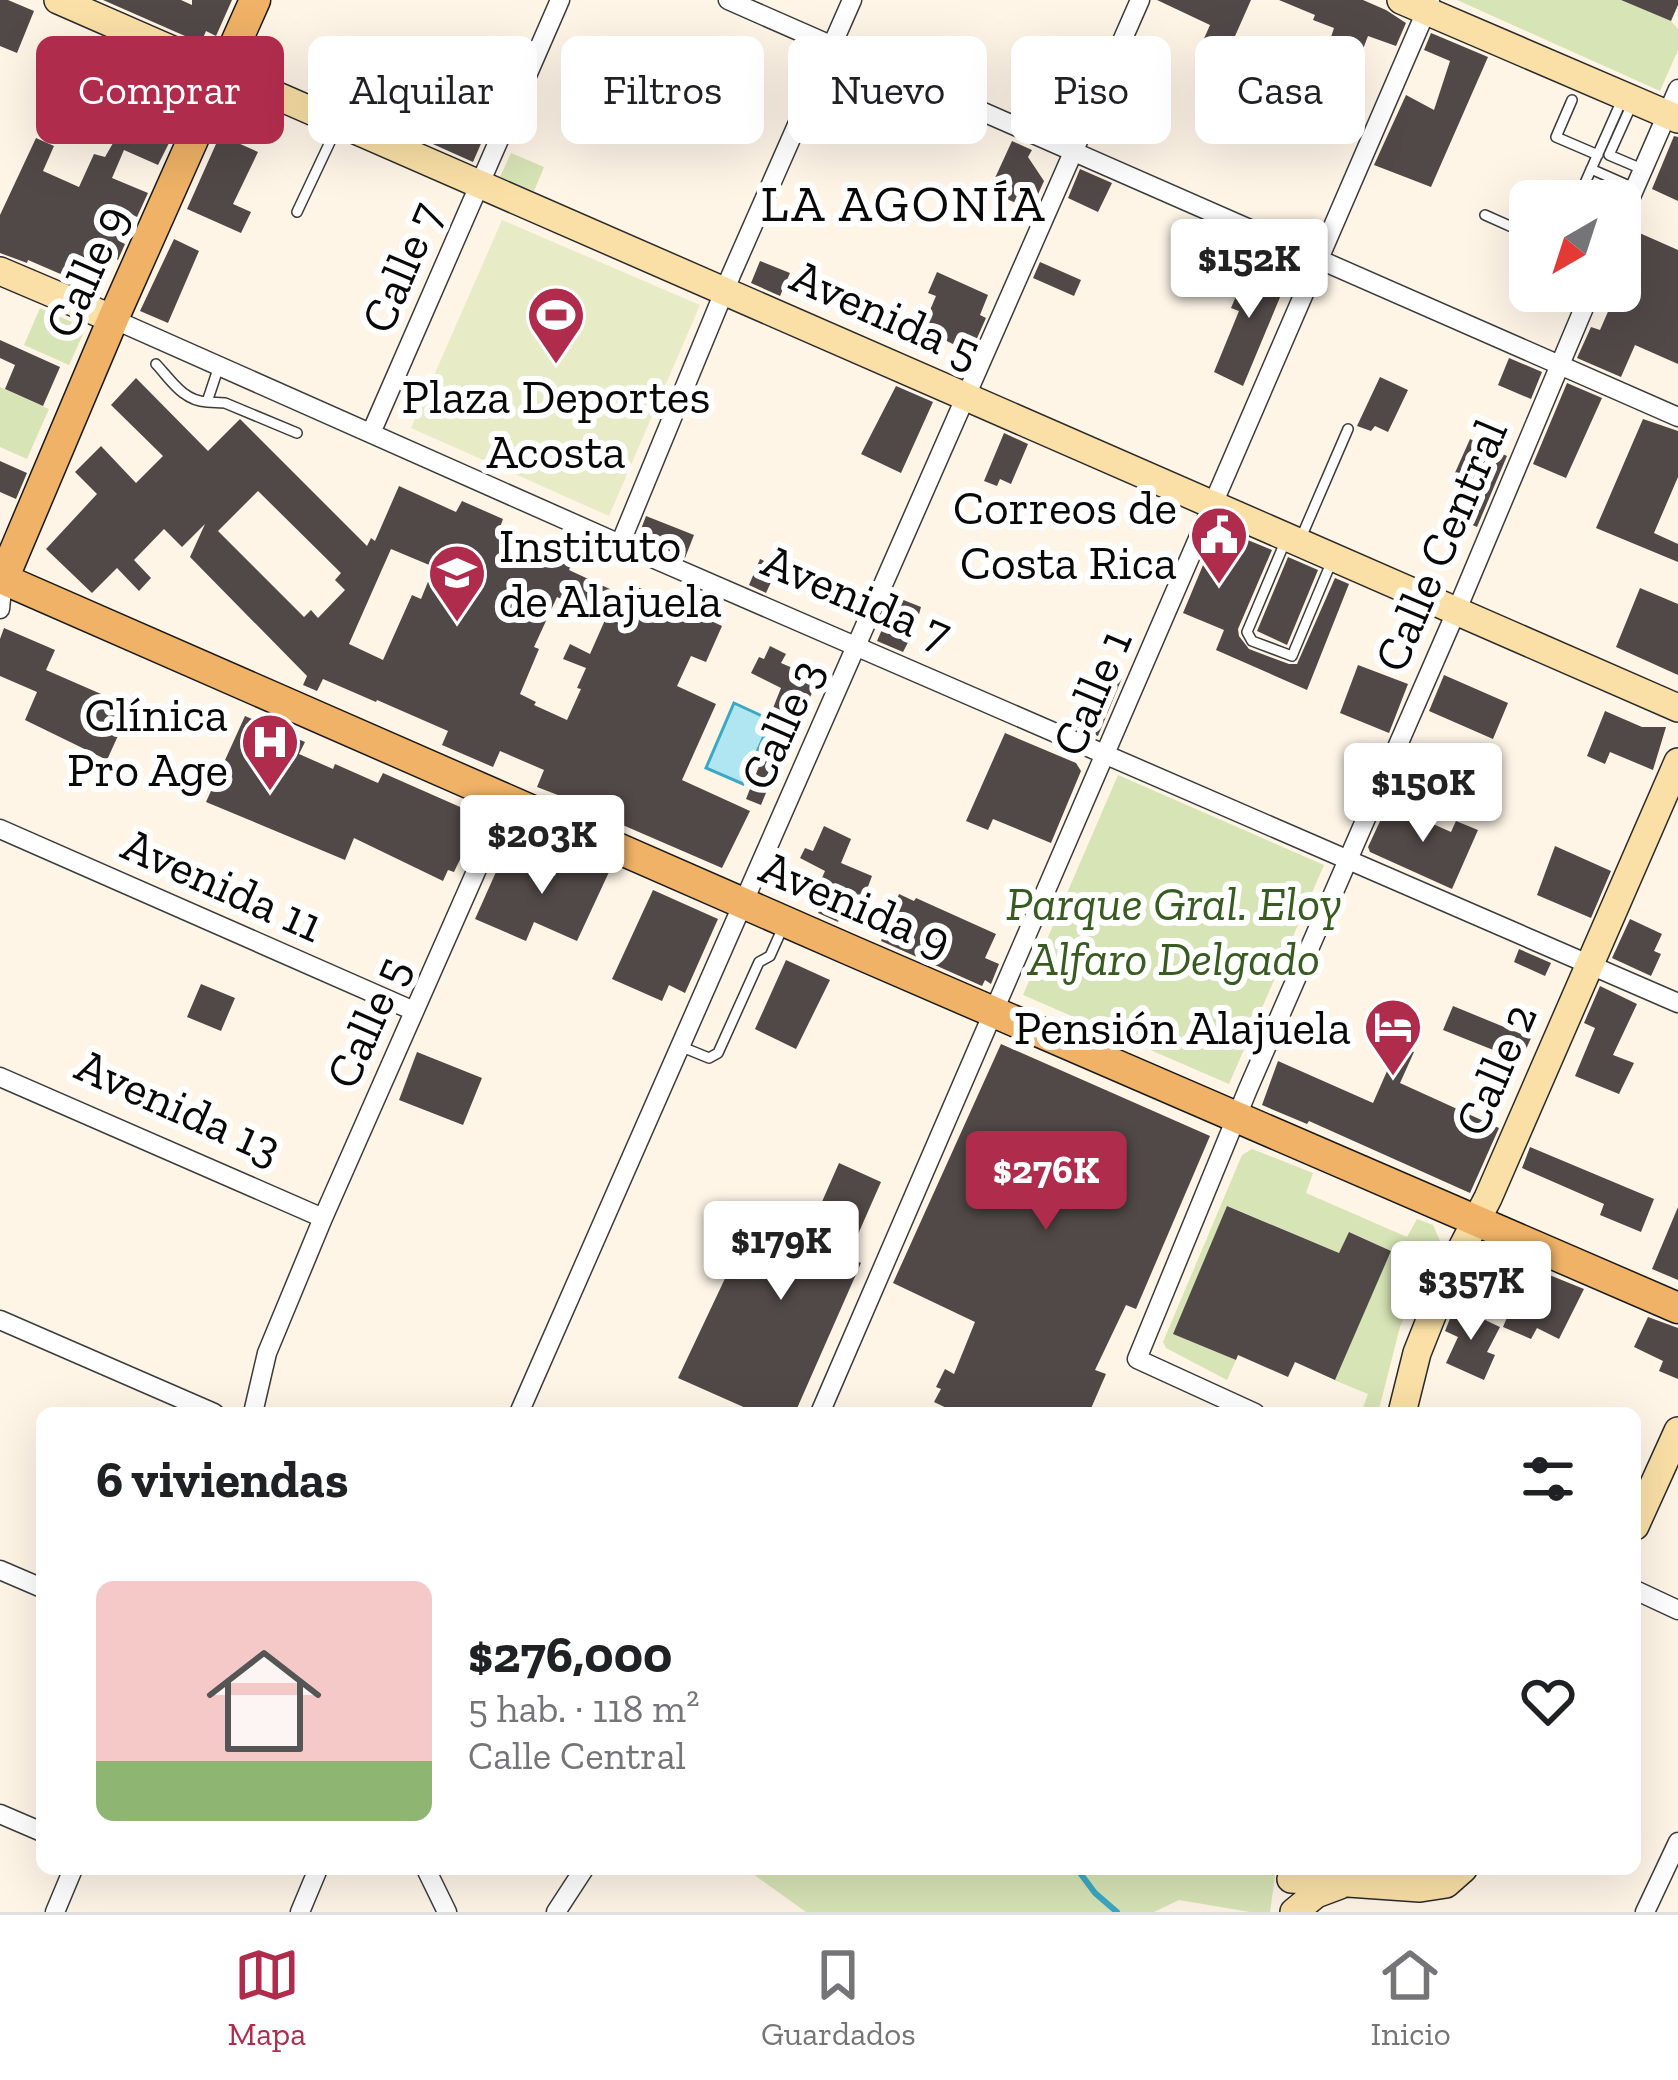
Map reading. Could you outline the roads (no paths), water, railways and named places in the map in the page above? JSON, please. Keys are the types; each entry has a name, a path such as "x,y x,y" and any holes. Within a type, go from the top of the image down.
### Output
{"main road":[{"name":"Calle 9","path":"239,36 255,0"},
{"name":"Calle 9","path":"1,587 191,144"},
{"name":"Avenida 9","path":"1,587 508,799 1678,1308"}],"street":[{"name":"Avenida 5","path":"58,0 140,36"},
{"name":"Calle 7","path":"371,434 560,0"},
{"path":"728,0 809,36"},
{"path":"836,36 852,0"},
{"name":"Calle 3","path":"522,1407 1140,0"},
{"path":"1420,4 1629,97 1674,108 1639,179"},
{"name":"Calle 1","path":"823,1407 1213,506 1420,4"},
{"path":"987,113 1678,417"},
{"name":"Avenida 5","path":"389,144 1213,506 1329,567 1456,612 1678,708"},
{"path":"620,544 789,144"},
{"name":"Avenida 7","path":"0,271 1678,1003"},
{"name":"Calle Central","path":"1242,1407 1137,1359 1582,312"},
{"name":"Calle 2","path":"1404,1407 1425,1330 1448,1275 1477,1221 1678,762"},
{"name":"Calle 5","path":"254,1407 267,1353 322,1218 508,799"},
{"name":"Avenida 11","path":"0,829 415,1011"},
{"name":"Avenida 13","path":"0,1077 322,1218"},
{"path":"0,1321 200,1407"},
{"path":"1641,1513 1678,1431"},
{"path":"0,1570 36,1585"},
{"path":"1641,1594 1678,1610"},
{"path":"0,1814 36,1829"},
{"path":"1645,1912 1678,1842"},
{"path":"55,1912 70,1875"},
{"path":"300,1912 315,1875"},
{"path":"429,1875 447,1912"},
{"path":"556,1912 580,1875"},
{"path":"1292,1875 1292,1912"},
{"path":"1300,1875 1420,1888 1454,1876"},
{"path":"1337,1875 1356,1882"},
{"path":"1292,1912 1316,1894 1356,1882"}],"lane":[{"path":"1587,180 1629,97"},
{"path":"1629,97 1609,155 1639,179"},
{"path":"1572,100 1556,137 1598,155"},
{"path":"297,212 329,144"},
{"path":"1592,170 1639,179"},
{"path":"1485,215 1509,226"},
{"path":"156,364 194,402 226,403 297,433"},
{"path":"207,402 219,366"},
{"path":"1329,567 1292,656 1252,641 1247,632 1348,429"},
{"path":"682,1047 709,1058 718,1053 759,962 770,956 785,922"}],"water":[{"path":"734,703 771,720 743,784 706,768"}],"waterway":[{"path":"1082,1875 1117,1912"}],"place":[{"name":"Plaza Deportes Acosta","path":"556,366"},
{"name":"Correos de Costa Rica","path":"1219,586"},
{"name":"Instituto de Alajuela","path":"457,624"},
{"name":"Clínica Pro Age","path":"270,793"},
{"name":"Pensión Alajuela","path":"1393,1078"}],"district":[{"name":"LA AGONÍA","path":"904,203"}],"park label":[{"name":"Parque Gral. Eloy Alfaro Delgado","path":"1174,930"}]}
